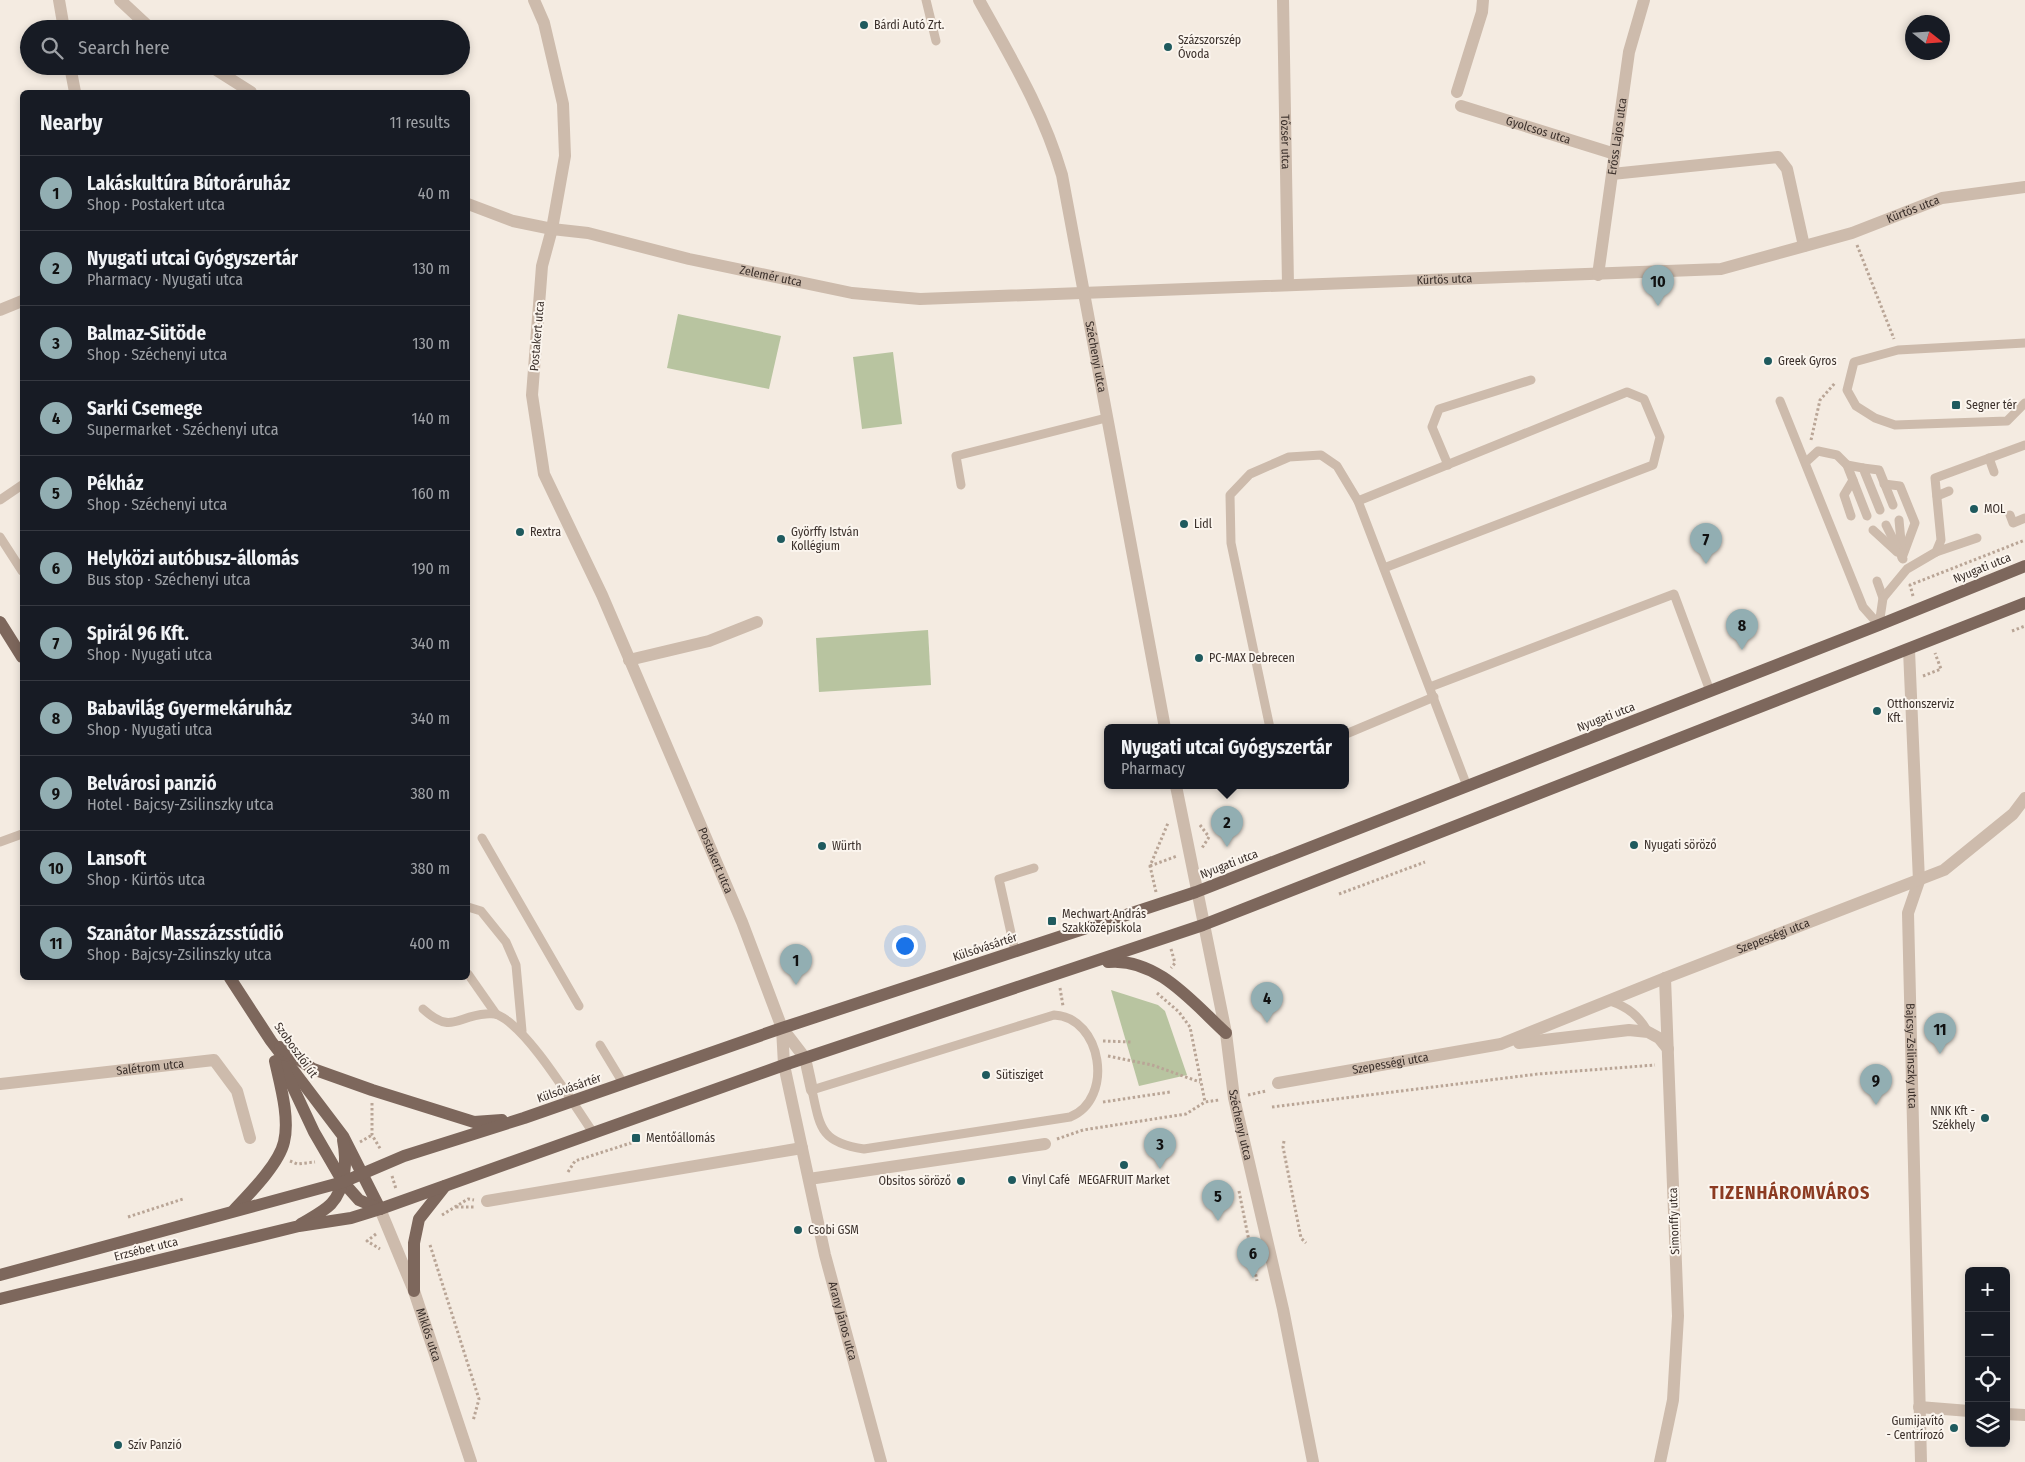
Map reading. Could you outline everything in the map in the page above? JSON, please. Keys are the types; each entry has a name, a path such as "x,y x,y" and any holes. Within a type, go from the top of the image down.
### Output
{"main road":[{"name":"Nyugati utca","path":"1196,892 2025,566"},
{"path":"272,1041 314,1132 343,1182 359,1200 380,1209 784,1065 1203,925 2025,603"},
{"path":"0,622 20,654"},
{"name":"Külsővásártér","path":"343,1182 404,1156 572,1102 782,1028 1196,892"},
{"path":"1083,965 1123,961 1152,971 1192,1001 1226,1034"},
{"name":"Szoboszlói út","path":"231,980 272,1041 343,1136 363,1172 380,1209"},
{"path":"272,1041 313,1070 474,1122 524,1118"},
{"path":"234,1211 279,1155 285,1141 284,1104 272,1041"},
{"path":"299,1226 330,1204 343,1182 345,1149 343,1136"},
{"name":"Erzsébet utca","path":"0,1275 343,1182"},
{"path":"414,1291 414,1243 418,1219 447,1184"},
{"name":"Erzsébet utca","path":"0,1299 299,1226 351,1218 380,1209"}],"street":[{"path":"60,0 63,20"},
{"path":"120,0 141,20"},
{"name":"Postakert utca","path":"534,0 544,23 563,104 564,156 552,229 542,266 532,395 544,474 602,595 742,922 782,1028 784,1065"},
{"name":"Széchenyi utca","path":"979,0 1034,100 1051,137 1062,175 1082,292 1164,724"},
{"name":"Tőzsér utca","path":"1283,0 1288,285"},
{"path":"1457,92 1482,12 1483,0"},
{"name":"Erőss Lajos utca","path":"1598,275 1629,52 1644,0"},
{"path":"72,75 75,90"},
{"path":"224,75 248,90"},
{"name":"Gyolcsos utca","path":"1461,106 1615,154"},
{"path":"1612,174 1778,156 1787,169 1804,246"},
{"name":"Kürtös utca","path":"1082,292 1598,275 1721,269 1852,233 1942,198 2025,187"},
{"name":"Zelemér utca","path":"470,205 513,221 552,229 588,233 688,259 852,293 920,299 1082,292"},
{"path":"0,310 20,302"},
{"path":"629,660 709,642 757,622"},
{"name":"Bajcsy-Zsilinszky utca","path":"1909,650 1919,881 1908,913 1918,1407 1921,1462"},
{"name":"Széchenyi utca","path":"1177,789 1226,1034 1234,1098 1282,1309 1312,1462"},
{"name":"Szepességi utca","path":"1501,1044 1944,870 2014,814 2025,798"},
{"name":"Simonffy utca","path":"1660,1462 1673,1400 1678,1316 1665,978"},
{"path":"782,1028 805,1058 812,1090"},
{"name":"Szepességi utca","path":"1278,1083 1501,1044 1629,1030 1648,1032"},
{"path":"1648,1032 1659,1038 1668,1049"},
{"name":"Salétrom utca","path":"0,1084 214,1060 237,1091 250,1138"},
{"path":"784,1065 809,1179 1045,1144"},
{"path":"487,1201 802,1148"},
{"name":"Arany János utca","path":"809,1179 825,1255 880,1462"},
{"name":"Miklós utca","path":"380,1209 414,1291 471,1462"},
{"path":"1918,1407 1965,1411"},
{"path":"2010,1414 2025,1416"}],"lane":[{"path":"926,0 936,41"},
{"path":"2025,344 1898,350 1854,362 1847,390 1856,406 1875,418 1896,425 2007,421 2025,403"},
{"path":"1448,465 1432,427 1439,410 1531,380"},
{"path":"1358,501 1627,392 1644,399 1660,438 1653,465 1384,568"},
{"path":"1780,401 1863,607 1879,625"},
{"path":"961,485 956,456 1106,418"},
{"path":"1936,552 1941,540 1935,478 2025,445"},
{"path":"1806,462 1818,452 1836,456 1847,465 1879,470 1893,506"},
{"path":"1269,724 1231,543 1230,494 1250,474 1289,457 1321,455 1337,466 1358,501 1467,786"},
{"path":"1989,458 1994,472"},
{"path":"1847,465 1867,516"},
{"path":"1863,468 1880,510"},
{"path":"1851,516 1844,495 1853,480"},
{"path":"1884,484 1900,486 1915,523 1902,558"},
{"path":"0,500 20,488"},
{"path":"1937,496 1949,491"},
{"path":"2010,515 2013,523 2025,518"},
{"path":"1899,520 1902,558"},
{"path":"1886,525 1907,569"},
{"path":"1873,530 1902,558"},
{"path":"0,537 20,568"},
{"path":"1883,598 1907,569 1936,552 1977,538"},
{"path":"1877,581 1883,598 1879,625"},
{"path":"1430,687 1674,594 1710,691"},
{"path":"1349,733 1434,697"},
{"path":"0,842 20,835"},
{"path":"482,838 579,1006"},
{"path":"1015,951 999,879 1034,868"},
{"path":"470,908 481,911 506,942 516,965 522,1031"},
{"path":"470,977 496,1014 522,1031 594,1134"},
{"path":"1610,1001 1625,1006 1642,1021 1648,1032"},
{"path":"424,1010 435,1020 454,1024 473,1015 496,1014"},
{"path":"1054,1015 1065,1015 1086,1029 1094,1054 1099,1073 1096,1089 1087,1104 1077,1114 1070,1117 864,1149 850,1147 829,1136 820,1126 812,1090 1054,1015"},
{"path":"600,1044 623,1084"}],"path":[{"path":"1852,233 1898,350"},
{"path":"1806,462 1820,400 1837,381"},
{"path":"1910,586 2025,540"},
{"path":"2012,631 2025,626"},
{"path":"1339,894 1425,862"},
{"path":"1045,1144 1083,1130 1186,1114 1205,1102 1190,1027 1179,1012 1154,991"},
{"path":"1094,1054 1152,1065 1201,1082"},
{"path":"1272,1108 1546,1073 1668,1064"},
{"path":"372,1090 372,1135"},
{"path":"1113,1101 1170,1092"},
{"path":"575,1162 640,1140"},
{"path":"1284,1140 1283,1147 1301,1238 1306,1243"},
{"path":"1237,1183 1257,1281"},
{"path":"128,1217 183,1200"},
{"path":"367,1241 382,1250"},
{"path":"429,1242 479,1399"}],"green space":[{"path":"678,314 781,336 769,389 667,368"},
{"path":"893,352 902,424 862,429 853,357"},
{"path":"928,630 931,685 819,692 816,638"},
{"path":"1111,990 1158,1005 1165,1011 1187,1075 1139,1086"}],"place":[{"name":"Bárdi Autó Zrt.","path":"864,25"},
{"name":"Százszorszép Óvoda","path":"1168,47"},
{"name":"Lansoft","path":"1658,306"},
{"name":"Greek Gyros","path":"1768,361"},
{"name":"Segner tér","path":"1956,405"},
{"name":"MOL","path":"1974,509"},
{"name":"Lidl","path":"1184,524"},
{"name":"Rextra","path":"520,532"},
{"name":"Györffy István Kollégium","path":"781,539"},
{"name":"Spirál 96 Kft.","path":"1706,564"},
{"name":"Babavilág Gyermekáruház","path":"1742,650"},
{"name":"PC-MAX Debrecen","path":"1199,658"},
{"name":"Otthonszerviz Kft.","path":"1877,711"},
{"name":"Nyugati söröző","path":"1634,845"},
{"name":"Würth","path":"822,846"},
{"name":"Nyugati utcai Gyógyszertár","path":"1227,847"},
{"name":"Mechwart András Szakközépiskola","path":"1052,921"},
{"name":"Lakáskultúra Bútoráruház","path":"796,985"},
{"name":"Sarki Csemege","path":"1267,1023"},
{"name":"Szanátor Masszázsstúdió","path":"1940,1054"},
{"name":"Sütisziget","path":"986,1075"},
{"name":"Belvárosi panzió","path":"1876,1105"},
{"name":"NNK Kft - Székhely","path":"1985,1118"},
{"name":"Mentőállomás","path":"636,1138"},
{"name":"MEGAFRUIT Market","path":"1124,1165"},
{"name":"Balmaz-Sütöde","path":"1160,1169"},
{"name":"Vinyl Café","path":"1012,1180"},
{"name":"Obsitos söröző","path":"961,1181"},
{"name":"Pékház","path":"1218,1221"},
{"name":"Csobi GSM","path":"798,1230"},
{"name":"Helyközi autóbusz-állomás","path":"1253,1278"},
{"name":"Gumijavító - Centrírozó","path":"1954,1428"},
{"name":"Szív Panzió","path":"118,1445"}],"district":[{"name":"TIZENHÁROMVÁROS","path":"1790,1193"}]}
